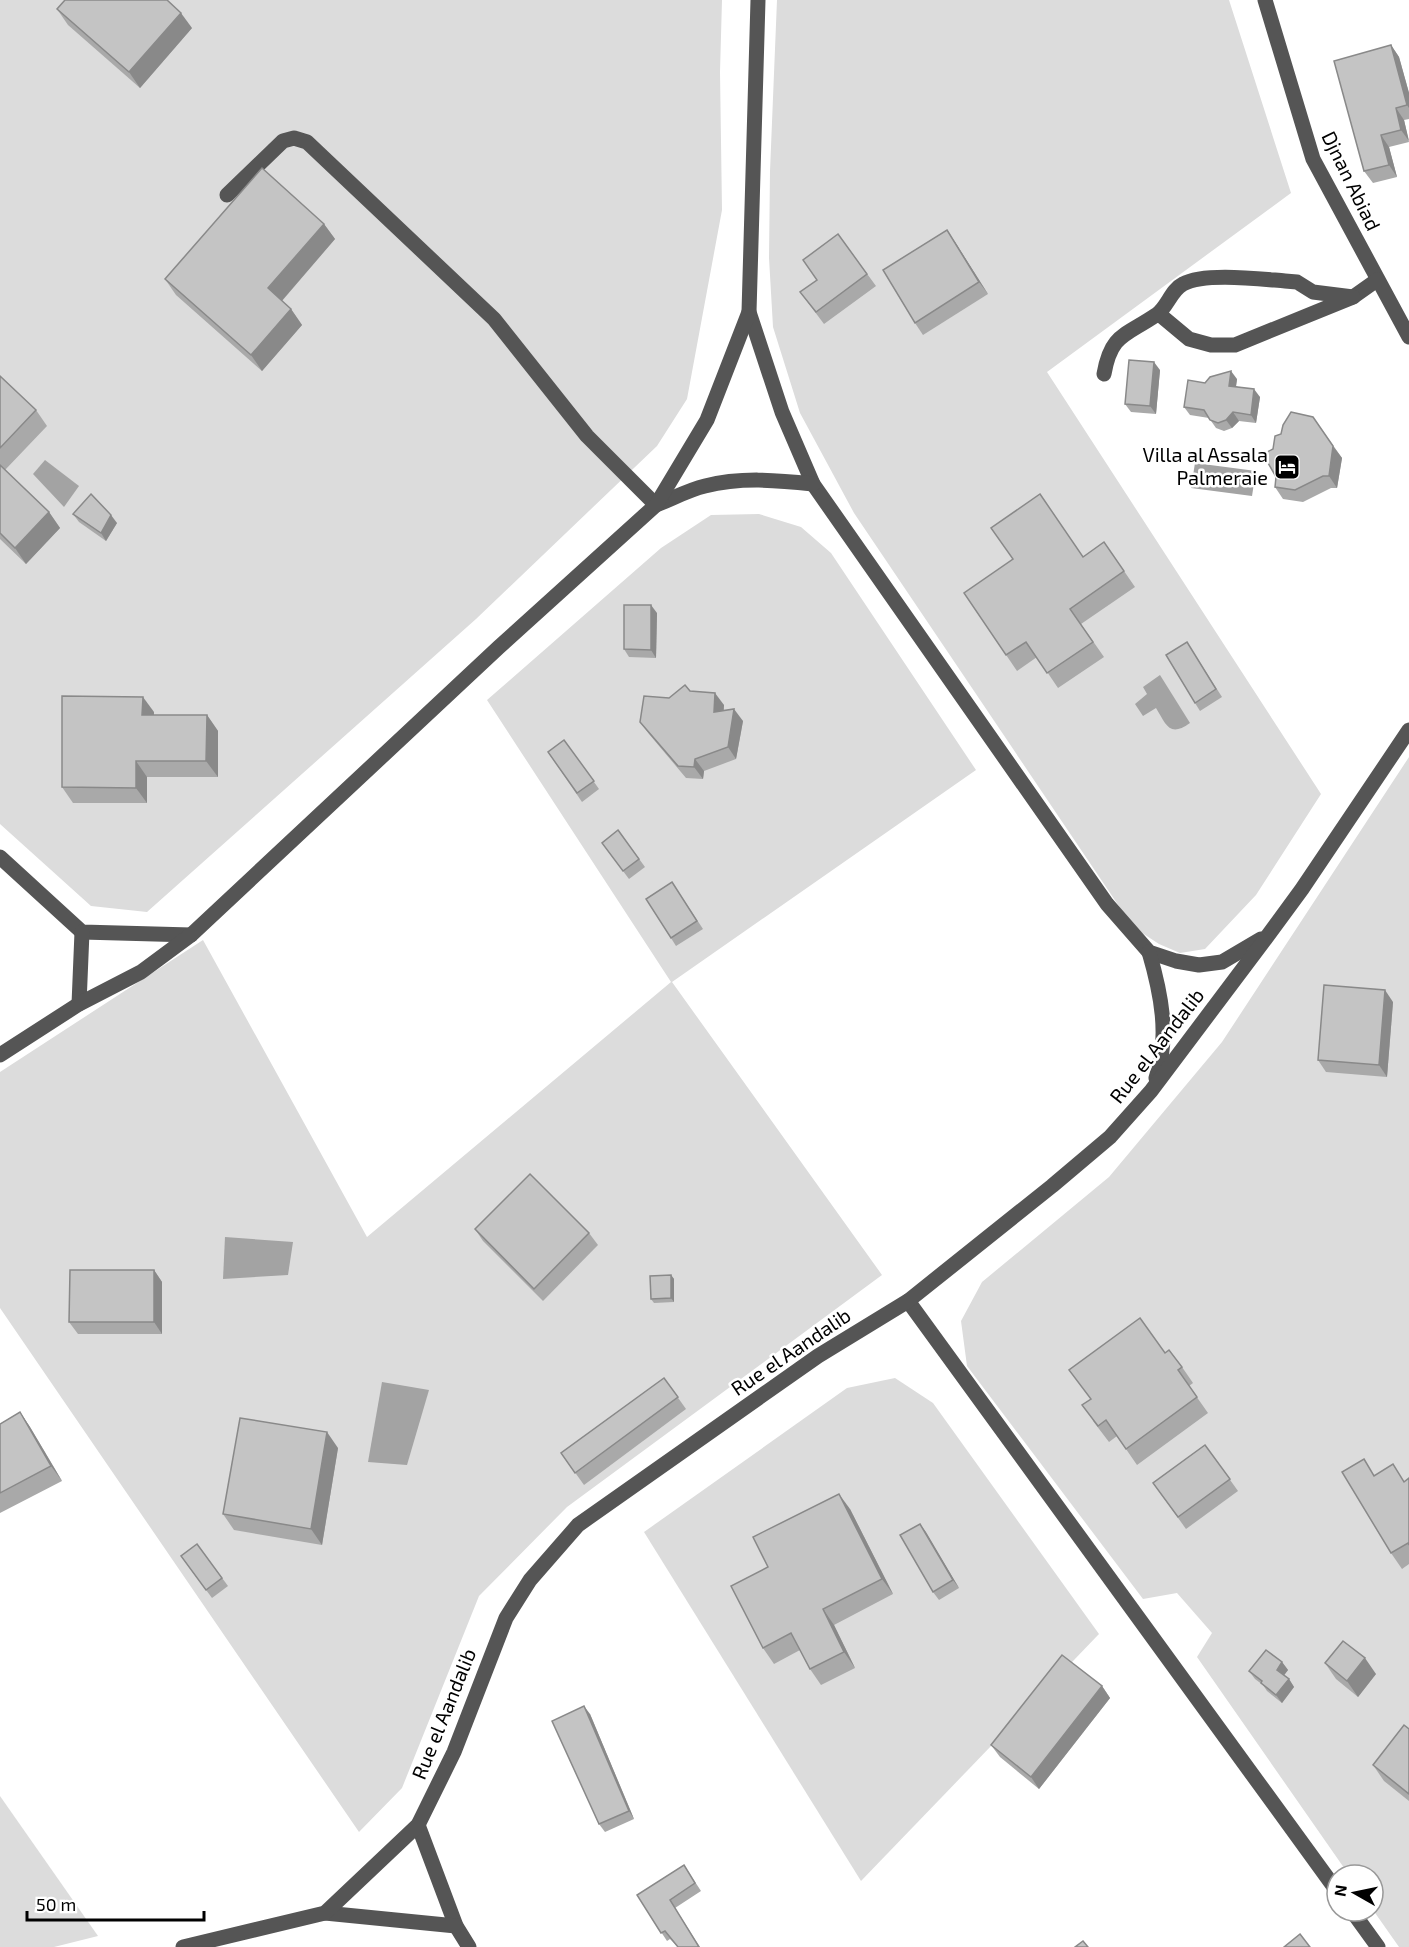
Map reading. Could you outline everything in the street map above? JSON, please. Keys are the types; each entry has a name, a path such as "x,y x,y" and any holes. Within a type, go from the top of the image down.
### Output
{"street":[{"path":"758,0 750,312 782,412 813,484 1107,904 1149,952 1158,980 1164,1030 1162,1062 1151,1091"},
{"name":"Djnan Abiad","path":"1265,0 1313,159 1409,337"},
{"path":"227,195 283,141 294,138 307,142 494,319 587,436 656,505"},
{"path":"1104,374 1111,346 1127,333 1159,314 1181,284 1204,278 1297,282 1312,292 1353,297"},
{"path":"1159,314 1190,339 1212,345 1235,345 1353,297 1377,280"},
{"path":"0,1055 79,1004 141,972 191,935 656,505 707,420 750,312"},
{"path":"656,505 704,486 739,481 779,480 813,484"},
{"name":"Rue el Aandalib","path":"183,1947 325,1913 418,1826 454,1752 506,1618 530,1580 578,1525 818,1356 908,1301 1110,1137 1151,1091 1269,934 1409,730"},
{"path":"0,857 82,932 191,935"},
{"path":"79,1004 82,932"},
{"path":"1149,952 1176,961 1199,965 1222,962 1269,934"},
{"path":"908,1301 1325,1874"},
{"path":"418,1826 456,1926 469,1947"},
{"path":"325,1913 456,1926"},
{"path":"1361,1923 1378,1947"}],"shaded area":[{"path":"0,0 722,0 720,72 722,210 687,399 657,446 476,619 147,912 91,906 0,824"},
{"path":"777,0 1229,0 1291,193 1047,372 1321,794 1256,895 1205,949 1180,953 1159,944 1133,927 854,513 800,413 773,327 769,258"},
{"path":"45,460 79,486 64,507 33,474"},
{"path":"1195,463 1256,471 1252,496 1191,488"},
{"path":"759,514 801,527 831,553 976,770 672,982 882,1275 567,1507 479,1596 402,1788 359,1832 0,1308 0,1072 203,940 367,1237 671,982 487,700 661,548 711,515"},
{"path":"1160,675 1190,723 1183,727 1173,729 1169,727 1156,708 1143,716 1135,704 1147,694 1143,687"},
{"path":"1409,757 1409,1947 1399,1947 1382,1923 1385,1923 1385,1863 1341,1863 1197,1657 1212,1633 1177,1593 1143,1599 967,1366 961,1321 982,1282 1109,1177 1222,1042"},
{"path":"225,1237 293,1242 288,1275 223,1279"},
{"path":"895,1378 933,1403 1099,1634 861,1881 644,1532 847,1388"},
{"path":"382,1382 429,1390 407,1465 368,1462"},
{"path":"0,1796 98,1936 54,1947 0,1947"}],"building":[{"path":"65,0 167,0 181,13 129,72 57,9"},
{"path":"1391,45 1407,105 1396,108 1401,130 1381,135 1389,165 1364,171 1334,61"},
{"path":"262,168 324,224 268,288 291,309 251,355 165,279"},
{"path":"947,230 979,282 915,323 883,270"},
{"path":"838,234 867,274 816,312 800,292 817,280 803,260"},
{"path":"1129,360 1154,362 1150,406 1125,404"},
{"path":"1231,371 1229,386 1254,389 1251,415 1233,412 1226,420 1218,423 1210,420 1204,410 1184,407 1188,380 1205,383 1210,377"},
{"path":"0,376 36,410 0,448"},
{"path":"1291,412 1313,417 1333,446 1329,476 1323,476 1295,490 1275,487 1276,477 1263,454 1273,449 1275,436 1281,434 1283,425"},
{"path":"0,465 49,512 15,548 0,533"},
{"path":"91,494 111,515 101,533 73,514"},
{"path":"1040,494 1083,557 1104,542 1124,571 1070,609 1093,642 1047,673 1026,642 1006,655 964,593 1013,559 991,528"},
{"path":"624,605 651,605 651,650 624,649"},
{"path":"1187,642 1216,689 1195,703 1166,655"},
{"path":"685,685 690,691 715,693 714,712 734,709 728,747 695,759 694,767 678,766 640,722 644,696 669,698"},
{"path":"62,696 143,697 142,715 207,715 206,761 136,761 136,788 62,787"},
{"path":"564,740 594,781 577,793 548,752"},
{"path":"618,830 639,859 623,871 602,843"},
{"path":"672,882 697,921 671,938 646,899"},
{"path":"1324,985 1385,990 1379,1065 1318,1060"},
{"path":"530,1174 589,1233 534,1289 475,1229"},
{"path":"70,1270 154,1270 154,1322 69,1322"},
{"path":"671,1275 671,1298 651,1299 650,1276"},
{"path":"1140,1318 1165,1353 1169,1350 1182,1367 1178,1370 1197,1397 1126,1449 1106,1420 1098,1426 1082,1405 1091,1399 1069,1370"},
{"path":"664,1378 678,1397 575,1473 561,1453"},
{"path":"20,1412 51,1466 0,1493 0,1424"},
{"path":"240,1418 327,1432 311,1529 223,1514"},
{"path":"1205,1445 1230,1479 1178,1517 1153,1483"},
{"path":"1364,1459 1374,1476 1393,1464 1404,1482 1409,1478 1409,1545 1408,1543 1391,1553 1342,1472"},
{"path":"839,1494 882,1579 823,1609 844,1652 810,1669 791,1633 763,1648 731,1586 768,1567 753,1537"},
{"path":"920,1524 953,1580 933,1592 900,1535"},
{"path":"197,1544 222,1578 206,1590 181,1556"},
{"path":"1343,1641 1365,1658 1347,1681 1325,1663"},
{"path":"1266,1650 1282,1662 1277,1670 1289,1679 1276,1695 1249,1671"},
{"path":"1062,1655 1102,1686 1031,1777 991,1745"},
{"path":"584,1706 629,1811 599,1824 552,1721"},
{"path":"1404,1725 1409,1729 1409,1794 1373,1765"},
{"path":"684,1865 695,1883 670,1900 699,1947 678,1947 665,1931 661,1933 637,1895"},
{"path":"1300,1934 1310,1947 1284,1947"},
{"path":"1083,1941 1088,1947 1075,1947"}],"place":[{"name":"Villa al Assala Palmeraie","path":"1287,467"}]}
